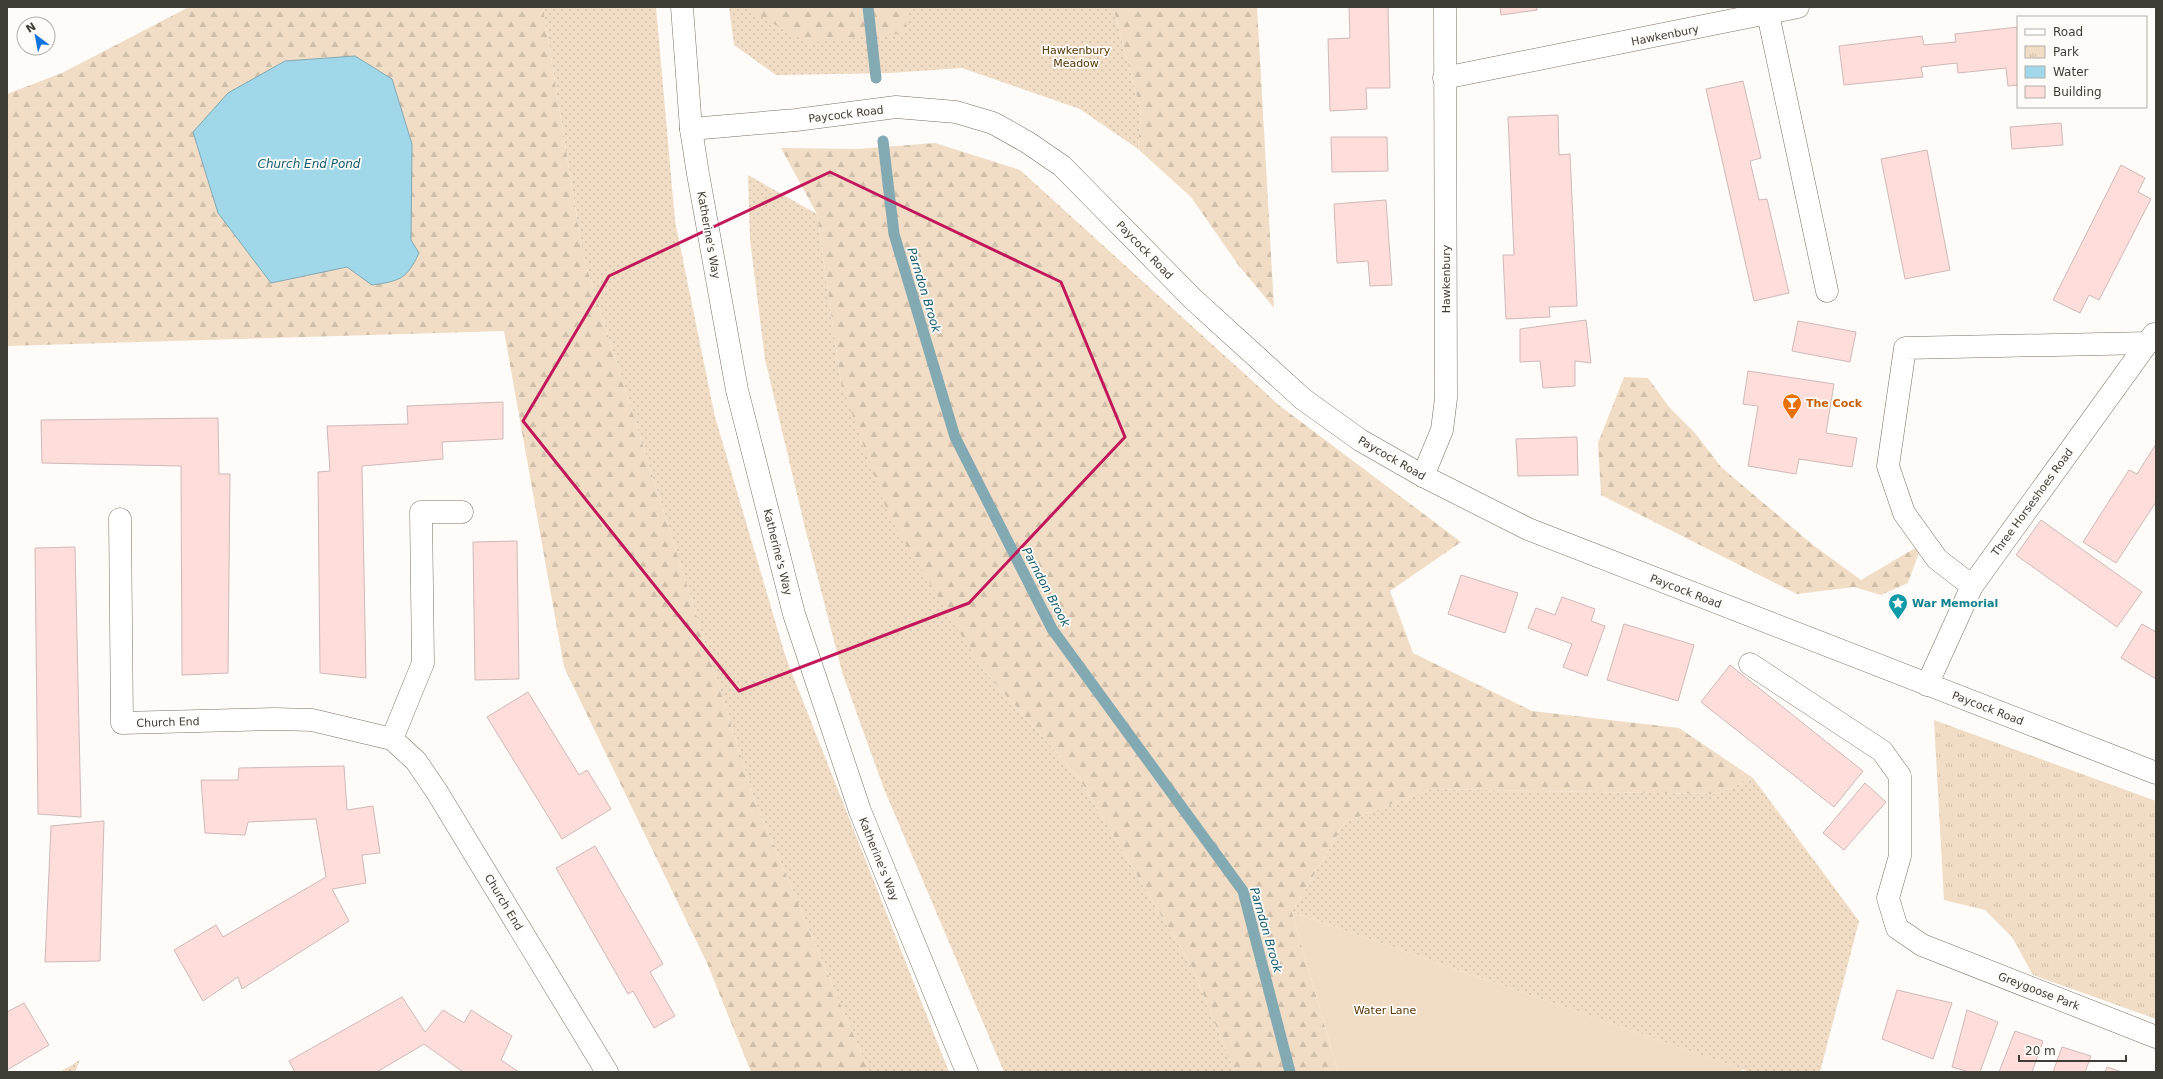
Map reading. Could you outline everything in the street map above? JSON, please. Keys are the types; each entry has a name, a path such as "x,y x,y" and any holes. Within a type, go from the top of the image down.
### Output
{"street":[{"name":"Katherine's Way","path":"682,7 692,129 736,390 794,614 860,811 967,1072"},
{"name":"Hawkenbury","path":"1423,476 1442,430 1446,398 1444,78 1446,7"},
{"name":"Hawkenbury","path":"1444,78 1798,7"},
{"path":"1768,14 1827,291"},
{"name":"Paycock Road","path":"692,129 796,120 896,108 956,112 993,123 1027,142 1062,166 1194,300 1303,399 1360,440 1423,476 1528,529 2156,773"},
{"path":"1972,586 1937,559 1904,513 1888,466 1905,348 2152,337"},
{"name":"Three Horseshoes Road","path":"1927,685 1972,586 2152,337"},
{"path":"392,739 423,663 421,512 462,512"},
{"name":"Church End","path":"120,520 122,723 275,719 312,720 392,739 416,761 437,792 607,1072"},
{"name":"Greygoose Park","path":"1750,664 1882,751 1900,776 1900,856 1888,898 1897,928 1922,945 2156,1037"}],"highlighted area":[{"path":"830,172 1061,282 1125,437 969,603 739,691 523,421 609,276"}],"green space":[{"path":"189,7 543,7 583,256 755,801 869,1072 751,1072 707,963 564,667 504,331 7,346 7,94 62,73"},
{"path":"543,7 656,7 675,221 715,417 786,658 949,1072 869,1072 755,801 583,256"},
{"name":"Hawkenbury Meadow","path":"729,7 1113,7 1141,112 1138,149 1080,109 962,68 890,73 776,75 734,45"},
{"path":"744,7 910,7 904,33 808,43"},
{"path":"1113,7 1257,7 1274,308 1239,266 1191,197 1138,149 1141,112"},
{"path":"935,143 1020,170 1280,406 1461,542 1390,591 1413,653 1532,711 1679,728 1753,778 1717,794 1431,789 1345,822 1292,912 1338,1072 1235,1072 1192,967 1079,778 980,666 889,516 841,383 817,214 781,148 857,149"},
{"path":"748,175 817,214 841,383 980,666 1079,778 1192,967 1235,1072 1004,1072 884,789 842,672 805,528 765,359 750,240"},
{"path":"1624,377 1648,378 1669,407 1695,433 1721,467 1813,545 1861,580 1922,544 1908,583 1881,595 1854,587 1797,594 1601,495 1598,443"},
{"path":"1934,720 2156,801 2156,1019 2033,975 2012,937 1985,910 1944,900"},
{"path":"1753,778 1859,921 1820,1072 1750,1072 1292,912 1345,822 1431,789 1717,794"},
{"name":"Water Lane","path":"1292,912 1742,1069 1741,1072 1338,1072"},
{"path":"80,1060 75,1072 60,1072"}],"water":[{"name":"Church End Pond","path":"355,56 392,79 412,144 411,240 419,253 411,268 402,277 389,282 372,285 347,267 271,283 218,213 193,132 228,93 285,61"}],"building":[{"path":"1349,7 1388,7 1390,88 1366,88 1367,109 1330,111 1328,39 1350,38"},
{"path":"1500,7 1537,7 1537,10 1501,15"},
{"path":"2017,27 2017,85 2008,86 2006,68 1958,73 1957,63 1921,67 1923,77 1844,85 1839,46 1922,36 1924,45 1956,42 1955,34"},
{"path":"1743,81 1761,158 1750,161 1759,200 1767,199 1789,293 1754,301 1706,89"},
{"path":"1558,115 1559,155 1570,154 1577,306 1549,307 1550,317 1506,319 1503,255 1514,255 1508,117"},
{"path":"2061,123 2063,145 2012,149 2010,127"},
{"path":"1331,137 1387,137 1388,171 1332,172"},
{"path":"1927,150 1950,270 1905,279 1881,159"},
{"path":"2121,165 2145,178 2138,192 2151,199 2099,300 2089,295 2080,313 2053,300"},
{"path":"1386,200 1392,285 1370,286 1368,261 1337,263 1334,204"},
{"path":"1586,320 1591,363 1575,361 1575,386 1543,388 1540,361 1520,362 1520,329"},
{"path":"1798,321 1856,332 1850,362 1792,351"},
{"name":"The Cock","path":"1748,371 1834,384 1826,433 1857,438 1852,467 1799,459 1796,474 1748,466 1758,406 1743,404"},
{"path":"503,402 503,439 442,442 443,459 362,466 366,678 320,673 318,472 330,471 327,426 408,424 407,406"},
{"path":"218,418 219,474 230,474 228,673 182,675 181,466 42,463 41,420"},
{"path":"1577,437 1578,475 1518,476 1516,439"},
{"path":"2156,444 2156,502 2116,563 2083,542 2129,470 2137,474"},
{"path":"2041,520 2142,592 2117,627 2016,555"},
{"path":"517,541 519,679 475,680 473,542"},
{"path":"75,547 81,817 38,814 35,548"},
{"path":"1461,575 1518,593 1505,633 1448,614"},
{"path":"1562,597 1595,609 1591,621 1605,626 1587,676 1563,667 1572,644 1528,628 1536,608 1555,615"},
{"path":"1624,624 1694,645 1678,701 1607,680"},
{"path":"2142,624 2156,632 2156,679 2121,658"},
{"path":"1730,665 1863,771 1834,807 1701,702"},
{"path":"528,692 579,775 587,770 611,809 562,839 487,717"},
{"path":"344,766 347,810 373,806 380,853 362,855 366,883 332,889 349,921 242,989 238,977 203,1001 174,950 216,925 223,937 326,877 316,819 248,822 245,835 205,833 201,780 238,780 239,768"},
{"path":"1865,783 1886,802 1844,850 1823,833"},
{"path":"104,821 100,961 45,962 51,826"},
{"path":"595,846 663,964 650,972 675,1016 654,1028 633,991 628,994 556,868"},
{"path":"1897,990 1952,1003 1933,1059 1882,1039"},
{"path":"402,997 425,1032 443,1010 464,1023 471,1010 512,1036 501,1060 519,1072 463,1072 424,1044 377,1072 295,1072 289,1061"},
{"path":"24,1003 49,1045 7,1070 7,1012"},
{"path":"1967,1010 1998,1022 1980,1072 1969,1072 1952,1067"},
{"path":"2015,1031 2043,1041 2032,1072 1999,1072"},
{"path":"2062,1047 2091,1056 2085,1072 2053,1072"},
{"path":"2107,1067 2122,1072 2105,1072"}],"waterway":[{"name":"Parndon Brook","path":"868,7 876,78"},
{"name":"Parndon Brook","path":"883,141 894,234 955,437 1052,629 1243,891 1290,1072"}],"place":[{"name":"The Cock","path":"1792,420"},
{"name":"War Memorial","path":"1898,620"}]}
